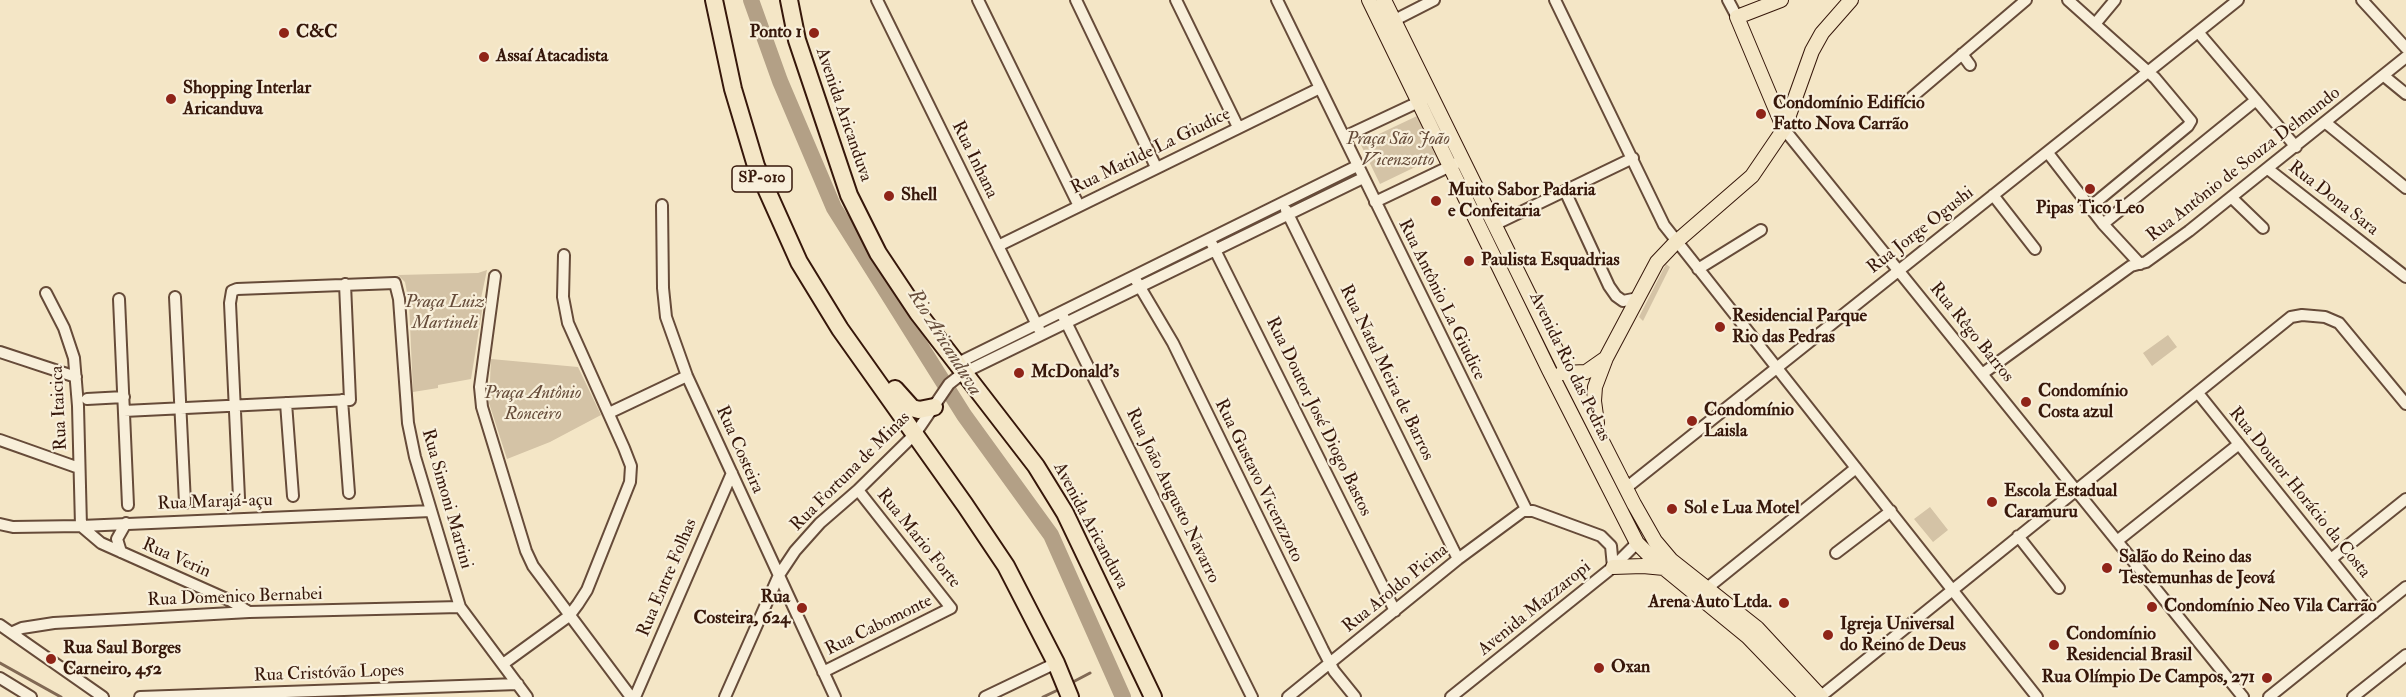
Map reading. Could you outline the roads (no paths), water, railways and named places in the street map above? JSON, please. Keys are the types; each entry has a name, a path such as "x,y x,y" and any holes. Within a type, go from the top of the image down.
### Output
{"highway":[{"name":"SP-010","path":"714,0 733,89 756,166 800,262 847,340 1006,566 1057,665 1070,696"},
{"name":"Avenida Aricanduva","path":"789,0 797,40 849,195 878,253 959,369 1036,466 1065,513 1153,697"},
{"path":"847,340 866,353 912,408 930,414"}],"main road":[{"name":"Avenida Rio das Pedras","path":"1370,0 1388,23 1457,163 1549,370 1637,543 1664,568 1703,591 1757,628 1821,697"},
{"name":"Avenida Rio das Pedras","path":"1384,0 1388,23"},
{"path":"1737,17 1781,0"},
{"path":"1598,434 1594,401 1595,387 1606,358 1657,261 1752,176 1784,129 1812,51 1822,33 1851,0"},
{"name":"Rua Rêgo Barros","path":"1737,17 1784,129"},
{"name":"Avenida Rio das Pedras","path":"1457,163 1494,225 1644,524 1671,560 1806,697"},
{"path":"1549,370 1568,374 1586,372 1606,358"},
{"path":"1637,543 1644,524"},
{"path":"1613,567 1664,568"}],"street":[{"name":"Rua Inhana","path":"877,0 1042,334"},
{"path":"978,0 1079,206"},
{"path":"1076,0 1156,166"},
{"path":"1176,0 1238,128"},
{"name":"Rua Antônio La Giudice","path":"1277,0 1527,511"},
{"path":"1388,23 1434,0"},
{"path":"1555,0 1664,225 2037,697"},
{"name":"Rua Rêgo Barros","path":"1728,0 1737,17"},
{"path":"1912,97 2026,0"},
{"path":"2068,0 2148,72 2190,117 2190,124 2090,207"},
{"path":"2095,24 2115,0"},
{"name":"Rua Jorge Ogushi","path":"1626,488 2238,0"},
{"path":"2362,0 2406,48"},
{"path":"2198,32 2296,147"},
{"path":"1962,54 1970,64"},
{"name":"Rua Antônio de Souza Delmundo","path":"1982,374 2131,266 2146,262 2232,198 2406,57"},
{"path":"2384,76 2406,94"},
{"name":"Rua Matilde La Giudice","path":"998,246 1156,166 1320,88"},
{"path":"1344,137 1425,99"},
{"path":"2103,224 2256,100"},
{"path":"2326,123 2406,188"},
{"name":"Rua Rêgo Barros","path":"1784,129 2243,697"},
{"path":"2048,153 2103,224 2140,264"},
{"path":"1494,225 1633,158"},
{"path":"1375,202 1457,163"},
{"path":"1137,281 1209,238 1357,166"},
{"name":"Rua Dona Sara","path":"2268,169 2406,277"},
{"path":"959,369 1036,322 1064,316 1137,281 1216,249 1363,178"},
{"path":"1565,191 1609,286 1616,296 1623,300 1638,298"},
{"path":"1993,195 2036,249"},
{"path":"2232,198 2263,228"},
{"name":"Rua Natal Meira de Barros","path":"1282,203 1458,559"},
{"name":"Rua Costeira","path":"662,205 663,288 666,317 687,376 835,697"},
{"path":"1698,269 1761,230"},
{"name":"Rua Doutor José Diogo Bastos","path":"1209,238 1395,611"},
{"path":"503,664 569,616 587,590 630,483 631,466 568,322 563,297 564,255"},
{"path":"495,276 480,387 482,407 526,551 533,566 569,616 633,697"},
{"name":"Rua Gustavo Vicenzzoto","path":"1137,281 1173,343 1330,663 1355,697"},
{"name":"Rua Simoni Martini","path":"345,284 393,283 398,288 408,423 415,457 460,607 527,697"},
{"path":"124,411 236,405 350,400 345,284 237,289 230,295 236,405 238,498"},
{"name":"Rua Itaicica","path":"46,293 71,345 76,377 81,526"},
{"path":"175,297 185,503"},
{"path":"119,299 128,504"},
{"path":"959,369 1042,334 1064,316"},
{"name":"Rua João Augusto Navarro","path":"1064,316 1252,697"},
{"path":"1821,697 2075,489 2291,318 2313,316 2334,319 2406,404"},
{"path":"0,352 76,377"},
{"name":"Rua Fortuna de Minas","path":"724,697 778,575 820,523 858,490 915,434 959,369"},
{"path":"609,413 687,376"},
{"name":"Rua Doutor Horácio da Costa","path":"2198,393 2374,613"},
{"path":"87,399 123,397"},
{"path":"342,400 349,493"},
{"path":"286,403 293,496"},
{"path":"0,440 79,468"},
{"path":"2117,542 2239,444"},
{"path":"1703,591 1856,468"},
{"name":"Rua Entre Folhas","path":"633,697 732,472"},
{"name":"Rua Mario Forte","path":"858,490 949,604 950,609"},
{"path":"2331,559 2406,499"},
{"path":"1527,511 1601,536 1611,546 1613,567"},
{"name":"Rua Aroldo Picina","path":"1287,697 1458,559 1518,514 1527,511"},
{"name":"Rua Marajá-açu","path":"0,524 14,527 81,526 431,512"},
{"path":"1836,553 1890,512"},
{"name":"Rua Verin","path":"121,552 117,539 126,523"},
{"name":"Rua Verin","path":"81,526 101,543 231,601 249,612"},
{"path":"2018,536 2059,588"},
{"name":"Avenida Mazzaropi","path":"1451,697 1613,567 1637,543"},
{"path":"2269,697 2406,587"},
{"name":"Rua Verin","path":"207,615 218,606 218,596"},
{"name":"Rua Domenico Bernabei","path":"13,632 22,628 54,623 249,612 460,607"},
{"name":"Rua Cabomonte","path":"823,672 950,609"},
{"path":"0,625 103,697"},
{"path":"2353,697 2406,655"},
{"path":"985,697 1057,665"},
{"path":"0,678 31,697"},
{"name":"Rua Cristóvão Lopes","path":"141,697 518,684"}],"waterway":[{"name":"Rio Aricanduva","path":"751,0 780,81 834,208 964,415 1051,535 1123,697"},
{"path":"0,663 61,697"},
{"path":"1071,683 1090,673"},
{"path":"1043,697 1060,689"}],"place":[{"name":"C&C","path":"284,33"},
{"name":"Ponto 1","path":"814,33"},
{"name":"Assaí Atacadista","path":"484,57"},
{"name":"Shopping Interlar Aricanduva","path":"171,99"},
{"name":"Condomínio Edifício Fatto Nova Carrão","path":"1761,114"},
{"name":"Pipas Tico Leo","path":"2090,189"},
{"name":"Shell","path":"889,196"},
{"name":"Muito Sabor Padaria e Confeitaria","path":"1436,201"},
{"name":"Paulista Esquadrias","path":"1469,261"},
{"name":"Residencial Parque Rio das Pedras","path":"1720,327"},
{"name":"McDonald's","path":"1019,373"},
{"name":"Condomínio Costa azul","path":"2026,402"},
{"name":"Condomínio Laisla","path":"1692,421"},
{"name":"Escola Estadual Caramuru","path":"1992,502"},
{"name":"Sol e Lua Motel","path":"1672,509"},
{"name":"Salão do Reino das Testemunhas de Jeová","path":"2107,568"},
{"name":"Arena Auto Ltda.","path":"1784,603"},
{"name":"Condomínio Neo Vila Carrão","path":"2152,607"},
{"name":"Rua Costeira, 624","path":"802,608"},
{"name":"Igreja Universal do Reino de Deus","path":"1828,635"},
{"name":"Condomínio Residencial Brasil","path":"2054,645"},
{"name":"Rua Saul Borges Carneiro, 452","path":"51,659"},
{"name":"Oxan","path":"1599,668"},
{"name":"Rua Olímpio De Campos, 271","path":"2267,678"}],"park label":[{"name":"Praça São João Vicenzotto","path":"1398,150"},
{"name":"Praça Luiz Martineli","path":"445,313"},
{"name":"Praça Antônio Ronceiro","path":"533,404"}]}
